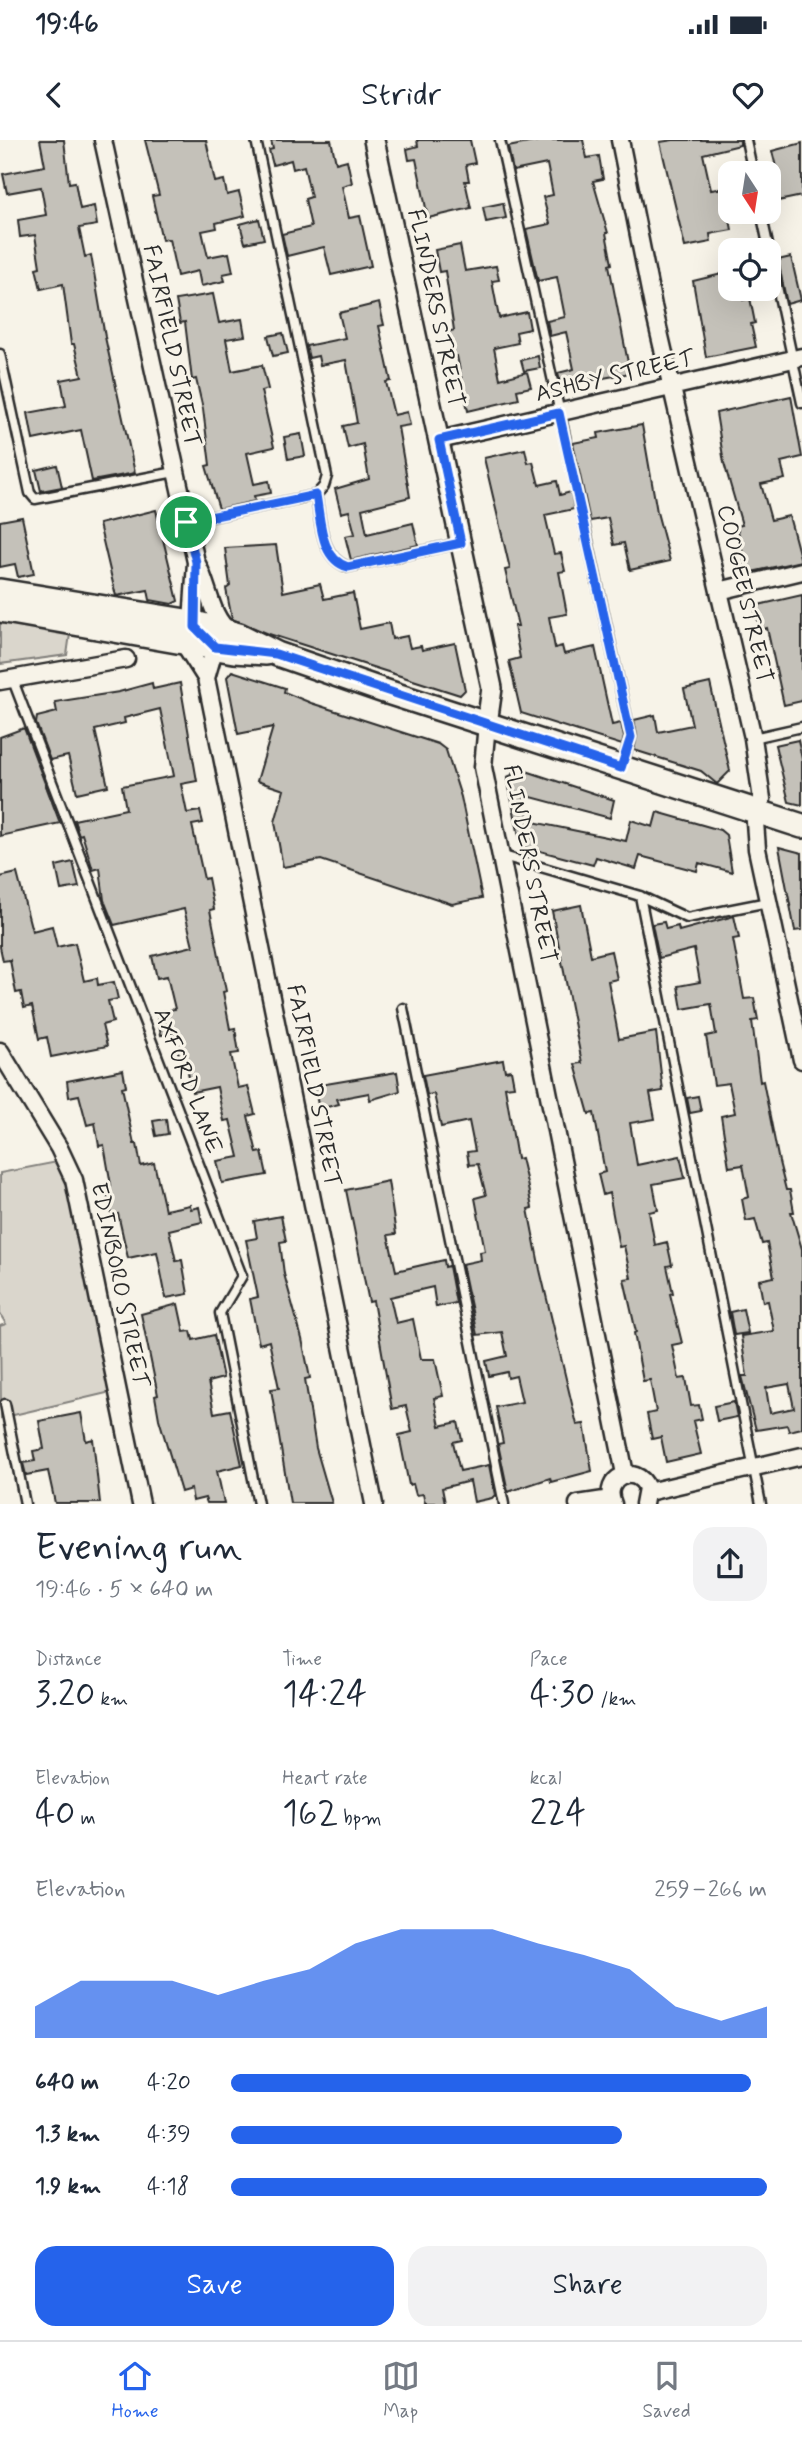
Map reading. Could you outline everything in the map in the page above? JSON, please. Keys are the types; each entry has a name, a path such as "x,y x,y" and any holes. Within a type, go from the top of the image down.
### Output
{"main road":[{"path":"0,591 276,654 802,826"},
{"path":"0,610 188,632"}],"street":[{"name":"FAIRFIELD STREET","path":"103,140 186,522 196,562 206,579 222,640 206,678"},
{"name":"FLINDERS STREET","path":"374,140 492,688 483,767 625,1474"},
{"name":"COOGEE STREET","path":"620,140 653,306 674,387 753,738 762,799 755,822 757,849 797,1007 802,1060"},
{"name":"ASHBY STREET","path":"439,440 797,358"},
{"name":"FAIRFIELD STREET","path":"196,562 188,632 206,678 374,1503"},
{"path":"719,591 802,571"},
{"path":"6,680 127,659"},
{"name":"EDINBORO STREET","path":"0,1051 59,1148 74,1180 141,1503"},
{"path":"578,1503 612,1501 612,1484 625,1474 642,1479 646,1498 753,1467 802,1456"}],"lane":[{"path":"186,522 316,495 324,486 327,476 256,140"},
{"path":"499,140 631,737 621,768"},
{"path":"746,140 750,161"},
{"path":"764,224 797,358 802,403"},
{"path":"0,354 30,493 35,499 175,472"},
{"path":"316,495 329,555 335,563 348,567 461,543"},
{"name":"AXFORD LANE","path":"6,680 242,1276 220,1313 258,1503"},
{"path":"753,738 802,727"},
{"path":"500,855 640,896 687,918 769,902"},
{"path":"640,896 761,1503"},
{"path":"403,1008 504,1503"},
{"path":"5,1404 25,1503"}],"shaded area":[{"path":"0,622 70,634 67,655 0,664"},
{"path":"57,1162 65,1175 111,1392 1,1418 0,1326 6,1324 0,1314 0,1173"}],"building":[{"path":"40,140 64,140 69,183 75,182 80,209 94,206 97,225 79,228 85,257 91,255 105,337 135,473 92,481 81,430 33,440 28,413 66,406 61,380 82,376 74,344 71,344 63,284 41,289 36,268 40,267 35,235 20,237 18,220 46,215 41,187 7,193 3,174 45,166"},
{"path":"145,140 206,140 215,182 224,180 227,195 239,192 245,216 216,223 217,228 202,231 208,257 229,253 233,272 223,274 225,281 201,286 198,271 177,276 169,239 162,240 152,196 159,195"},
{"path":"271,140 331,140 336,163 347,160 352,183 342,186 349,218 360,216 371,266 331,275 324,247 287,256 282,234 311,227 305,199 311,197 304,166 293,169 291,160 273,165 269,150 273,149"},
{"path":"417,140 470,140 475,163 466,165 469,181 465,181 471,208 428,218 416,159 409,160 407,149 418,146"},
{"path":"543,140 583,140 587,158 599,156 603,179 593,181 608,233 612,264 609,265 630,373 561,386 558,373 574,369 566,332 550,336 547,321 565,317 557,277 538,281 526,229 550,224 543,197 553,195 547,164 513,171 508,147"},
{"path":"740,140 740,145 703,154 711,190 718,189 718,224 731,224 732,230 710,234 711,242 685,247 660,142"},
{"path":"802,143 802,196 781,200 781,161 774,161 772,151"},
{"path":"503,203 506,218 486,222 483,207"},
{"path":"259,219 264,239 245,243 240,224"},
{"path":"460,245 465,271 496,266 499,280 492,281 499,318 527,312 530,329 516,332 518,343 494,348 500,379 527,372 531,387 517,390 519,399 468,411 457,356 453,356 448,332 454,330 445,271 439,272 435,250"},
{"path":"791,257 801,300 787,304 781,259"},
{"path":"718,275 718,301 751,301 755,323 751,324 756,347 706,357 693,281"},
{"path":"213,294 219,323 242,319 245,336 226,339 232,371 262,365 268,389 261,391 274,447 247,453 254,484 269,481 271,493 254,496 255,501 219,509 206,466 210,465 203,409 196,379 192,380 185,322 180,323 176,300"},
{"path":"379,303 384,325 379,326 391,381 386,382 394,415 407,412 410,425 398,427 410,497 362,509 367,534 413,523 418,545 351,560 345,536 355,534 349,511 341,513 335,489 369,479 363,444 348,448 343,426 357,423 346,360 320,365 318,356 309,358 306,346 345,338 339,313"},
{"path":"283,333 288,353 273,356 268,336"},
{"path":"538,356 540,368 524,371 521,360"},
{"path":"791,396 802,457 781,462 785,479 761,484 771,520 789,516 801,561 747,573 737,526 742,525 724,463 716,413"},
{"path":"642,425 657,512 670,561 630,570 624,543 614,545 608,518 590,521 573,443 599,438 598,433"},
{"path":"301,434 305,456 288,459 284,437"},
{"path":"525,449 528,463 533,462 539,485 557,481 560,495 571,492 574,509 545,515 554,554 561,553 565,571 559,572 567,614 549,617 555,648 562,646 564,654 595,647 612,725 621,723 624,737 622,745 521,713 509,661 520,658 514,626 518,626 505,570 510,569 484,458"},
{"path":"57,465 62,487 41,491 36,470"},
{"path":"156,510 178,601 172,604 150,600 148,590 116,596 99,524"},
{"path":"22,517 34,574 18,577 15,564 0,567 0,521"},
{"path":"276,545 283,592 320,584 324,599 353,593 360,629 389,623 392,639 407,636 410,648 421,646 422,650 455,643 465,690 460,695 269,634 232,619 226,589 230,586 225,548"},
{"path":"802,595 802,701 784,705 767,628 760,630 754,606"},
{"path":"232,671 285,688 284,692 311,703 438,744 446,750 461,797 482,898 452,904 321,860 283,867 275,822 284,790 257,781 273,727 238,734 227,677"},
{"path":"152,683 153,689 180,683 197,781 181,784 187,813 200,811 203,823 192,825 214,909 210,910 226,991 223,992 230,1029 235,1028 239,1053 231,1054 238,1088 248,1086 255,1114 248,1116 257,1153 262,1152 267,1175 222,1183 217,1161 239,1157 230,1120 224,1121 217,1087 192,1092 186,1062 180,1063 175,1033 161,1035 157,1012 175,1009 167,976 157,978 152,956 193,946 184,909 114,925 104,900 100,868 93,870 82,834 79,835 74,820 126,809 122,786 174,776 160,709 124,718 125,723 95,730 108,786 77,793 68,756 50,760 36,723 37,717 57,712 55,702 119,692"},
{"path":"710,683 730,771 717,784 701,771 634,750 637,736 634,720 655,715 658,732 692,725 684,689"},
{"path":"24,728 60,823 0,836 0,737"},
{"path":"798,740 802,759 802,805 789,802 775,745"},
{"path":"514,767 614,800 610,818 524,795 528,821 626,841 631,820 653,827 657,812 720,830 726,835 732,872 699,863 697,871 640,856 636,869 596,857 593,865 521,846 507,777 512,775"},
{"path":"779,847 802,853 802,930 795,931"},
{"path":"73,862 79,887 61,890 56,866"},
{"path":"17,873 32,931 52,926 57,947 75,943 84,981 97,978 98,985 114,982 118,999 108,1001 113,1022 102,1025 107,1046 51,1057 47,1037 39,1039 32,1006 24,1008 21,992 16,993 10,960 3,961 0,947 0,877"},
{"path":"581,905 591,956 611,951 617,979 608,981 619,1039 656,1032 663,1091 650,1093 655,1119 630,1123 637,1165 680,1156 685,1178 653,1184 658,1210 649,1212 655,1245 667,1242 672,1265 667,1266 673,1293 670,1294 682,1343 672,1345 679,1379 686,1378 691,1406 699,1405 702,1419 693,1421 701,1454 666,1462 661,1437 652,1439 647,1414 656,1412 650,1380 643,1381 634,1333 636,1332 624,1279 631,1278 624,1246 619,1247 609,1193 603,1195 598,1174 605,1172 594,1113 589,1114 575,1064 582,1063 552,911"},
{"path":"734,916 739,938 733,939 744,999 754,998 758,1020 752,1021 760,1082 763,1081 779,1162 786,1190 790,1190 794,1212 791,1212 802,1249 802,1428 789,1431 787,1425 756,1430 742,1376 747,1376 741,1336 774,1331 768,1301 763,1302 759,1280 774,1277 767,1243 762,1244 755,1219 746,1221 742,1199 749,1197 743,1165 729,1167 721,1116 735,1113 729,1083 714,1085 706,1036 716,1034 711,1004 682,1009 678,986 700,982 694,949 659,958 652,924 664,922 666,929 678,926 679,931","holes":["789,1384 794,1408 770,1413 766,1388"]},
{"path":"503,1060 505,1071 511,1070 514,1086 505,1087 517,1159 521,1158 532,1208 528,1209 540,1270 577,1425 584,1424 592,1471 551,1482 550,1478 508,1492 498,1444 503,1443 496,1407 522,1402 516,1376 508,1378 507,1372 489,1376 486,1361 507,1356 502,1332 477,1335 462,1264 481,1260 480,1252 485,1251 475,1198 486,1195 478,1164 469,1165 467,1152 475,1151 469,1121 441,1127 434,1094 427,1095 423,1075"},
{"path":"123,1070 126,1086 122,1087 134,1144 137,1144 141,1166 154,1163 165,1210 190,1205 191,1209 199,1207 202,1222 169,1230 176,1261 182,1260 188,1294 166,1298 157,1252 128,1258 118,1214 112,1215 105,1187 111,1185 104,1145 99,1146 95,1123 87,1125 79,1095 69,1097 67,1081"},
{"path":"397,1072 400,1091 370,1100 369,1093 337,1099 339,1104 319,1109 314,1086"},
{"path":"698,1096 701,1111 690,1113 687,1098"},
{"path":"166,1119 168,1134 156,1136 153,1121"},
{"path":"388,1181 396,1234 388,1235 396,1271 444,1260 445,1267 449,1266 456,1303 436,1307 433,1287 390,1297 396,1323 413,1319 421,1359 435,1359 443,1396 434,1398 440,1426 458,1422 462,1440 453,1442 460,1471 489,1465 495,1495 492,1498 474,1502 470,1481 442,1488 445,1503 425,1503 423,1494 416,1495 413,1484 409,1485 399,1435 412,1432 406,1406 392,1409 373,1301 369,1302 346,1190"},
{"path":"281,1216 286,1241 280,1242 284,1274 310,1378 305,1379 316,1448 332,1503 290,1503 271,1389 279,1388 269,1341 259,1344 250,1299 258,1297 246,1240 257,1238 254,1221"},
{"path":"178,1304 184,1332 191,1331 193,1340 214,1335 223,1378 208,1382 214,1413 230,1410 242,1465 217,1471 224,1503 207,1503 205,1498 193,1501 191,1489 181,1492 159,1419 155,1396 158,1395 141,1314"},
{"path":"743,1309 748,1333 734,1335 730,1312"},
{"path":"734,1402 737,1417 717,1421 714,1406"},
{"path":"81,1413 86,1441 93,1439 100,1503 55,1503 48,1471 26,1475 23,1463 35,1461 33,1451 44,1449 39,1421"}],"route":[{"path":"559,413 631,737 621,768 276,654 215,647 203,638 192,622 196,594 196,562 186,522 316,495 329,555 335,563 348,567 461,543 439,440 559,413"}]}
